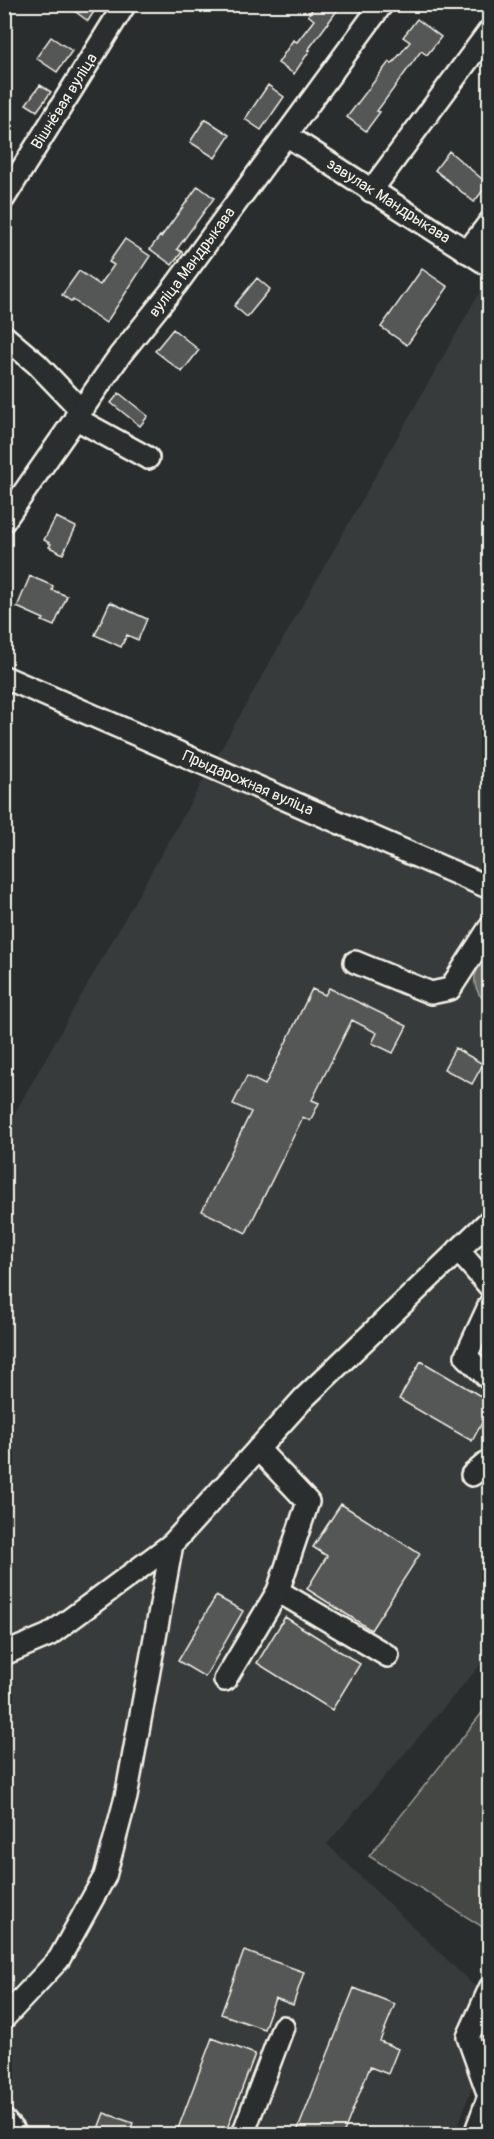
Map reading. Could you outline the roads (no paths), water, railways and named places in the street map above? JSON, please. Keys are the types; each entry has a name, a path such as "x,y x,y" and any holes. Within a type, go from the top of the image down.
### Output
{"street":[{"name":"Вішнёвая вуліца","path":"4,198 125,4"},
{"name":"вуліца Мандрыкава","path":"4,521 78,414 176,285 382,4"},
{"path":"371,191 489,30"},
{"name":"завулак Мандрыкава","path":"286,135 489,266"},
{"path":"467,252 489,222"},
{"path":"4,336 37,364 78,414 148,458"},
{"name":"Прыдарожная вуліца","path":"4,677 489,888"},
{"path":"355,962 431,993 450,989 489,927"},
{"path":"4,1654 49,1635 172,1544 304,1398 489,1220"},
{"path":"458,1250 489,1287"},
{"path":"489,1304 466,1356 489,1380"},
{"path":"225,1680 278,1591 308,1502 258,1449"},
{"path":"472,1475 489,1460"},
{"path":"4,2018 59,1959 105,1876 126,1797 172,1544"},
{"path":"278,1591 388,1656"},
{"path":"475,2134 489,2096 468,2037 489,1988"},
{"path":"243,2134 284,2027"},
{"path":"4,2120 16,2134"}]}
